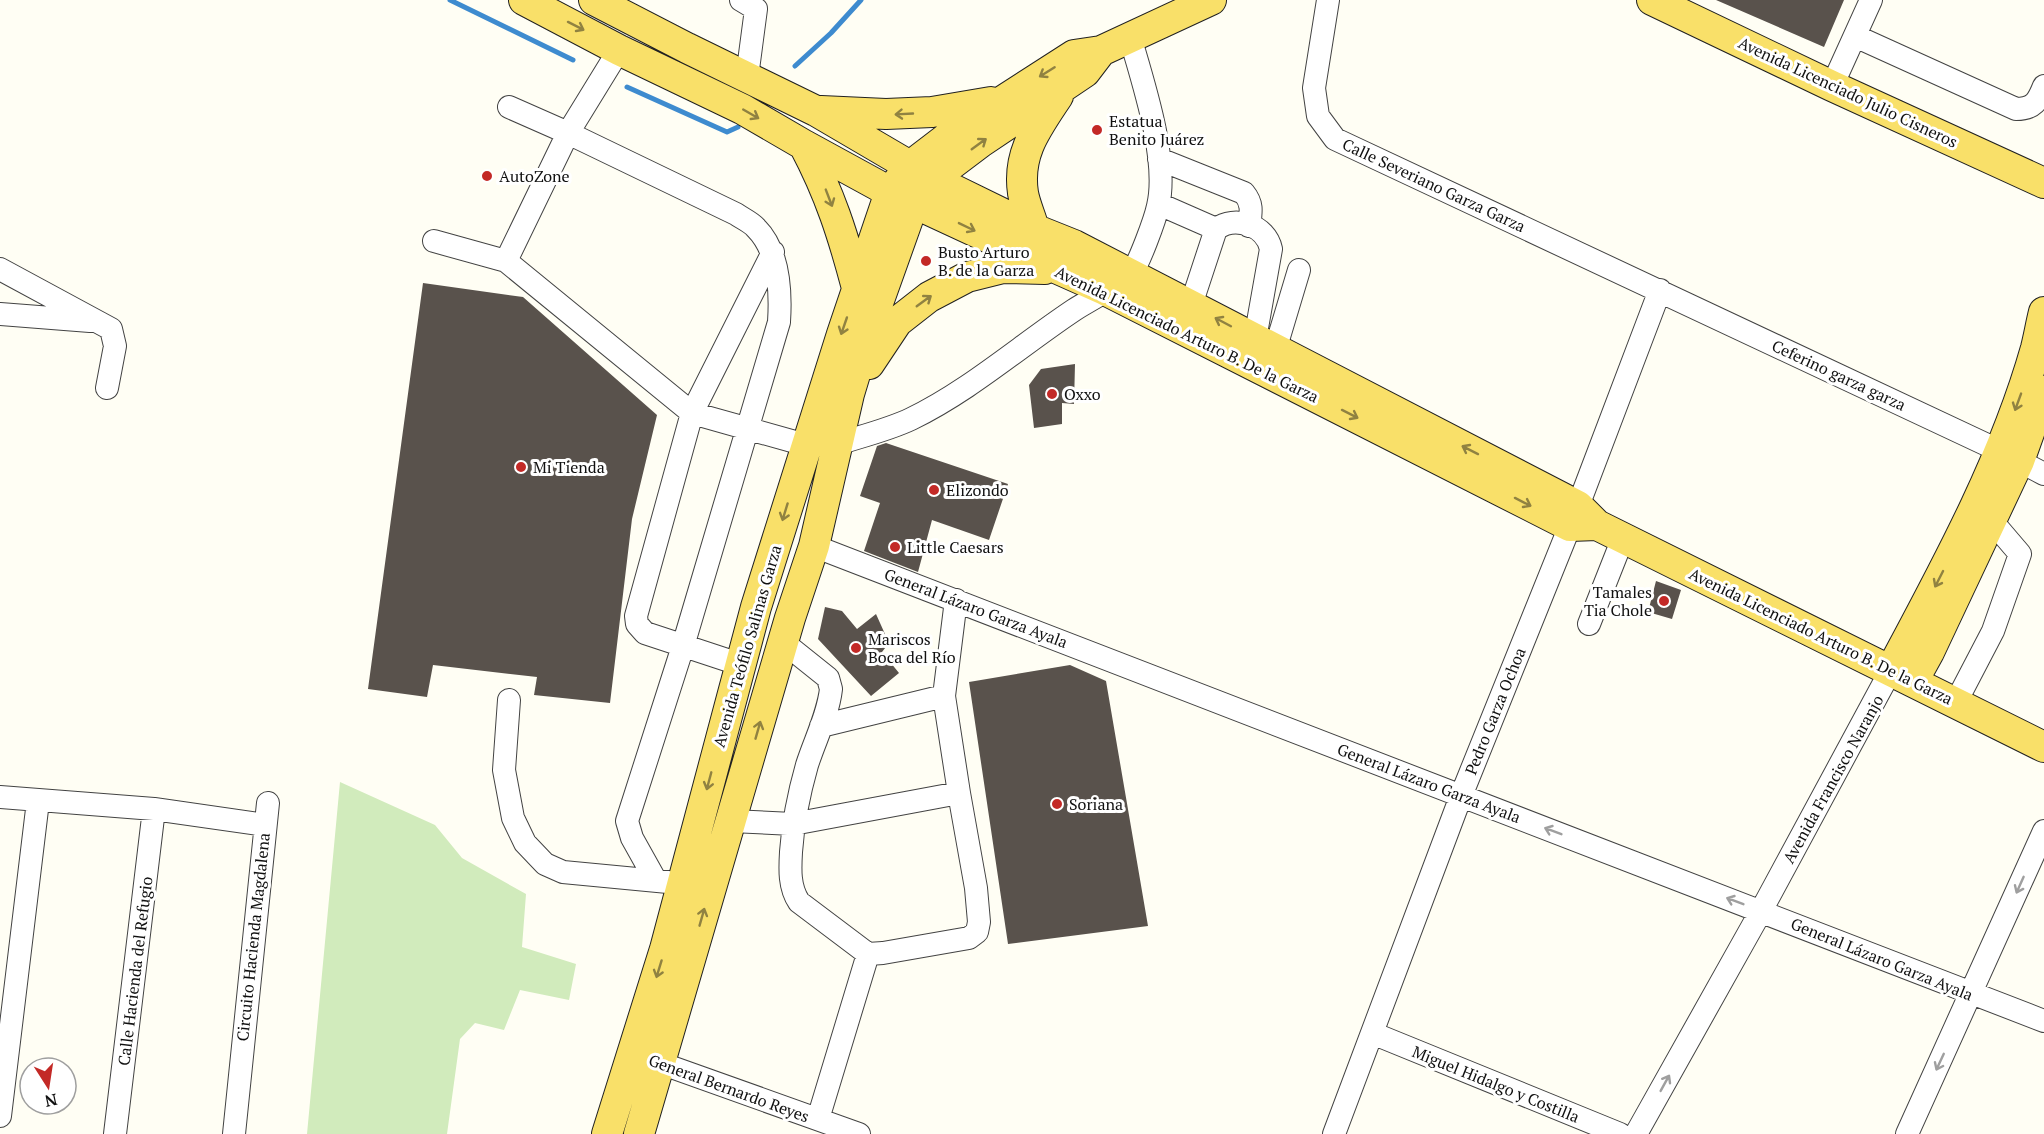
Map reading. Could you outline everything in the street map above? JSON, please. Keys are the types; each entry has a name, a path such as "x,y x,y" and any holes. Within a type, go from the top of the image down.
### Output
{"main road":[{"name":"Avenida Licenciado Arturo B. De la Garza","path":"524,0 619,50 742,109 804,145 1074,245 1265,344 1592,524"},
{"name":"Avenida Licenciado Arturo B. De la Garza","path":"595,0 629,8 687,48 816,111 911,185 1058,269 1592,524 2044,747"},
{"path":"595,0 619,50 687,48"},
{"path":"911,185 956,131 1074,55 1101,51 1211,0"},
{"name":"Avenida Licenciado Julio Cisneros","path":"1653,0 1832,86 2044,183"},
{"path":"911,185 1064,87 1085,72 1101,51"},
{"path":"1034,229 1023,195 1021,171 1026,149 1035,131 1064,87"},
{"path":"816,111 886,114 932,112 1003,100"},
{"path":"804,145 828,193 842,231 857,288"},
{"path":"2010,168 2036,168 2044,165"},
{"name":"Avenida Teófilo Salinas Garza","path":"639,1134 646,1058 665,950 669,882 857,288 911,185"},
{"name":"Avenida Teófilo Salinas Garza","path":"607,1134 646,1058 731,821 814,546 849,394 911,185"},
{"path":"849,394 897,322 929,297 967,277 1003,268 1058,269"},
{"name":"Avenida Francisco Naranjo","path":"1902,676 1954,548 2021,462 2027,376 2037,346 2044,312"},
{"name":"Avenida Francisco Naranjo","path":"1902,676 1929,652 2021,462 2044,392"},
{"path":"756,607 787,630"}],"street":[{"path":"741,0 756,9 747,77"},
{"name":"Calle Severiano Garza Garza","path":"1328,0 1314,88 1318,116 1335,139 1632,278"},
{"path":"1832,86 1871,0"},
{"path":"1855,36 2016,109 2029,108 2034,105 2039,100 2044,86"},
{"path":"837,444 909,420 946,399 1105,290 1131,275 1159,204 1161,177 1144,84 1130,37"},
{"path":"506,261 568,132 619,50"},
{"path":"509,107 568,132 736,214 762,234 773,252 780,302 779,322 683,646 627,821 632,838 669,882"},
{"path":"1159,159 1244,193 1250,200 1249,226"},
{"path":"1159,204 1216,229"},
{"path":"1191,305 1216,229 1231,222 1264,232 1270,241 1271,249 1265,344"},
{"path":"434,241 506,261 692,413 806,445"},
{"path":"739,664 645,633 637,624 636,616 692,413 773,252"},
{"path":"0,269 100,321 111,329 115,346 107,388"},
{"path":"1265,344 1299,270"},
{"name":"Ceferino garza garza","path":"1632,278 2021,462"},
{"name":"Pedro Garza Ochoa","path":"1334,1134 1461,796 1592,524 1660,290"},
{"path":"0,314 100,321"},
{"path":"1956,702 1993,632 2020,554 1991,520"},
{"path":"1589,624 1592,524"},
{"name":"General Lázaro Garza Ayala","path":"814,546 2044,1021"},
{"path":"787,630 828,678 831,689 807,766 793,824 790,871 796,897 799,902 868,954 969,938 977,932 979,922 976,888 944,696 956,600"},
{"name":"Avenida Francisco Naranjo","path":"1636,1134 1761,911 1902,676"},
{"path":"821,726 944,696"},
{"path":"509,700 504,770 513,818 525,843 544,864 563,872 669,882"},
{"path":"731,821 793,824 959,793"},
{"name":"Circuito Hacienda Magdalena","path":"0,797 154,809 265,825 234,1134"},
{"path":"0,1116 38,801"},
{"path":"265,825 268,803"},
{"name":"Calle Hacienda del Refugio","path":"116,1134 154,809"},
{"path":"1907,1134 2044,831"},
{"path":"818,1119 868,954"},
{"name":"Miguel Hidalgo y Costilla","path":"1372,1033 1620,1134"},
{"name":"General Bernardo Reyes","path":"646,1058 859,1134"}],"green space":[{"path":"340,782 435,825 462,858 526,894 522,947 576,964 569,1000 520,990 504,1030 475,1023 460,1039 447,1134 307,1134"}],"building":[{"path":"1716,0 1844,0 1824,47"},
{"name":"Mi Tienda","path":"423,283 523,297 657,415 632,519 610,703 534,695 537,677 433,665 427,697 368,689"},
{"name":"Oxxo","path":"1075,364 1074,404 1062,403 1062,424 1034,428 1029,385 1041,369"},
{"name":"Elizondo","path":"886,443 1008,484 989,540 932,520 918,572 864,551 880,503 860,496 877,446"},
{"name":"Tamales Tia Chole","path":"1656,581 1681,590 1672,619 1648,612"},
{"name":"Mariscos Boca del Río","path":"825,607 842,611 857,629 876,614 889,643 882,652 899,673 871,696 818,639"},
{"name":"Soriana","path":"1070,665 1106,681 1148,926 1008,944 969,682"}],"waterway":[{"path":"450,0 573,60"},
{"path":"795,66 831,33 861,0"},
{"path":"627,87 727,132 738,127"}],"place":[{"name":"Estatua Benito Juárez","path":"1097,130"},
{"name":"AutoZone","path":"487,176"},
{"name":"Busto Arturo B. de la Garza","path":"926,261"},
{"name":"Oxxo","path":"1052,394"},
{"name":"Mi Tienda","path":"521,467"},
{"name":"Elizondo","path":"934,490"},
{"name":"Little Caesars","path":"895,547"},
{"name":"Tamales Tia Chole","path":"1664,601"},
{"name":"Mariscos Boca del Río","path":"856,648"},
{"name":"Soriana","path":"1057,804"}]}
